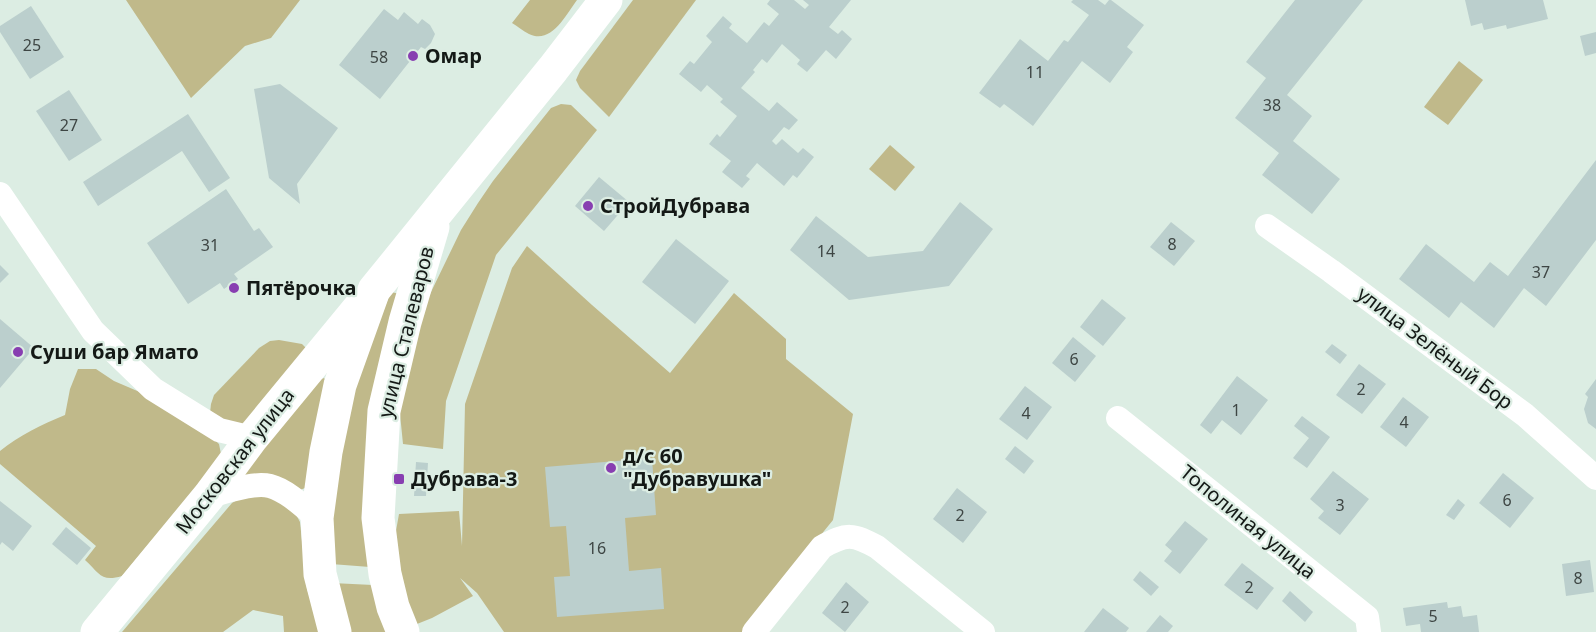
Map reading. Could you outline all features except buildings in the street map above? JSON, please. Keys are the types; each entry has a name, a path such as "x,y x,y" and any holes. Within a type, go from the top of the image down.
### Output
{"main road":[{"name":"улица Сталеваров","path":"335,632 320,574 316,518 326,452 340,386 374,290 606,0"},
{"name":"улица Сталеваров","path":"403,632 393,607 385,574 378,518 384,411 405,322 437,211"},
{"name":"Московская улица","path":"97,632 374,290"}],"street":[{"path":"0,194 93,331 153,389 219,430 252,438"},
{"name":"улица Зелёный Бор","path":"1267,226 1525,415 1596,478"},
{"name":"Тополиная улица","path":"1118,418 1367,617 1369,632"},
{"path":"209,496 253,486 270,486 292,497 316,518"},
{"path":"753,632 822,547 837,538 857,537 877,547 983,632"}],"shaded area":[{"path":"126,0 300,0 271,38 245,46 191,98"},
{"path":"530,0 577,0 557,27 551,32 537,36 529,34 512,23"},
{"path":"633,0 696,0 609,117 580,88 576,80 580,71"},
{"path":"1459,61 1483,80 1448,125 1424,107"},
{"path":"561,104 571,105 597,130 496,255 446,401 443,449 403,444 398,394 417,321 461,230 478,203 551,108"},
{"path":"890,145 915,167 895,191 869,169"},
{"name":"д/с 60 \"Дубравушка\"","path":"527,246 670,373 734,293 786,339 786,359 853,414 833,520 742,632 504,632 477,593 460,578 473,596 417,624 406,617 394,542 399,514 459,511 462,546 465,404 512,268"},
{"path":"391,292 400,294 370,567 331,564 330,518 351,387"},
{"path":"279,340 302,344 307,349 250,421 235,427 210,413 214,395 259,348 270,341"},
{"path":"78,369 96,369 114,381 149,396 206,432 219,444 221,454 210,471 122,576 115,578 101,576 85,560 96,546 0,464 0,451 31,431 65,415 70,389"},
{"path":"324,378 327,382 305,488 300,490 249,477 241,472 316,381"},
{"path":"269,496 293,509 300,522 307,589 321,632 284,632 283,616 253,610 223,632 122,632 232,503 242,497"},
{"path":"332,583 373,585 388,632 347,632"}],"place":[{"name":"Омар","path":"413,56"},
{"name":"СтройДубрава","path":"588,206"},
{"name":"Пятёрочка","path":"234,288"},
{"name":"Суши бар Ямато","path":"18,352"},
{"name":"д/с 60 \"Дубравушка\"","path":"611,468"},
{"name":"Дубрава-3","path":"399,479"}]}
